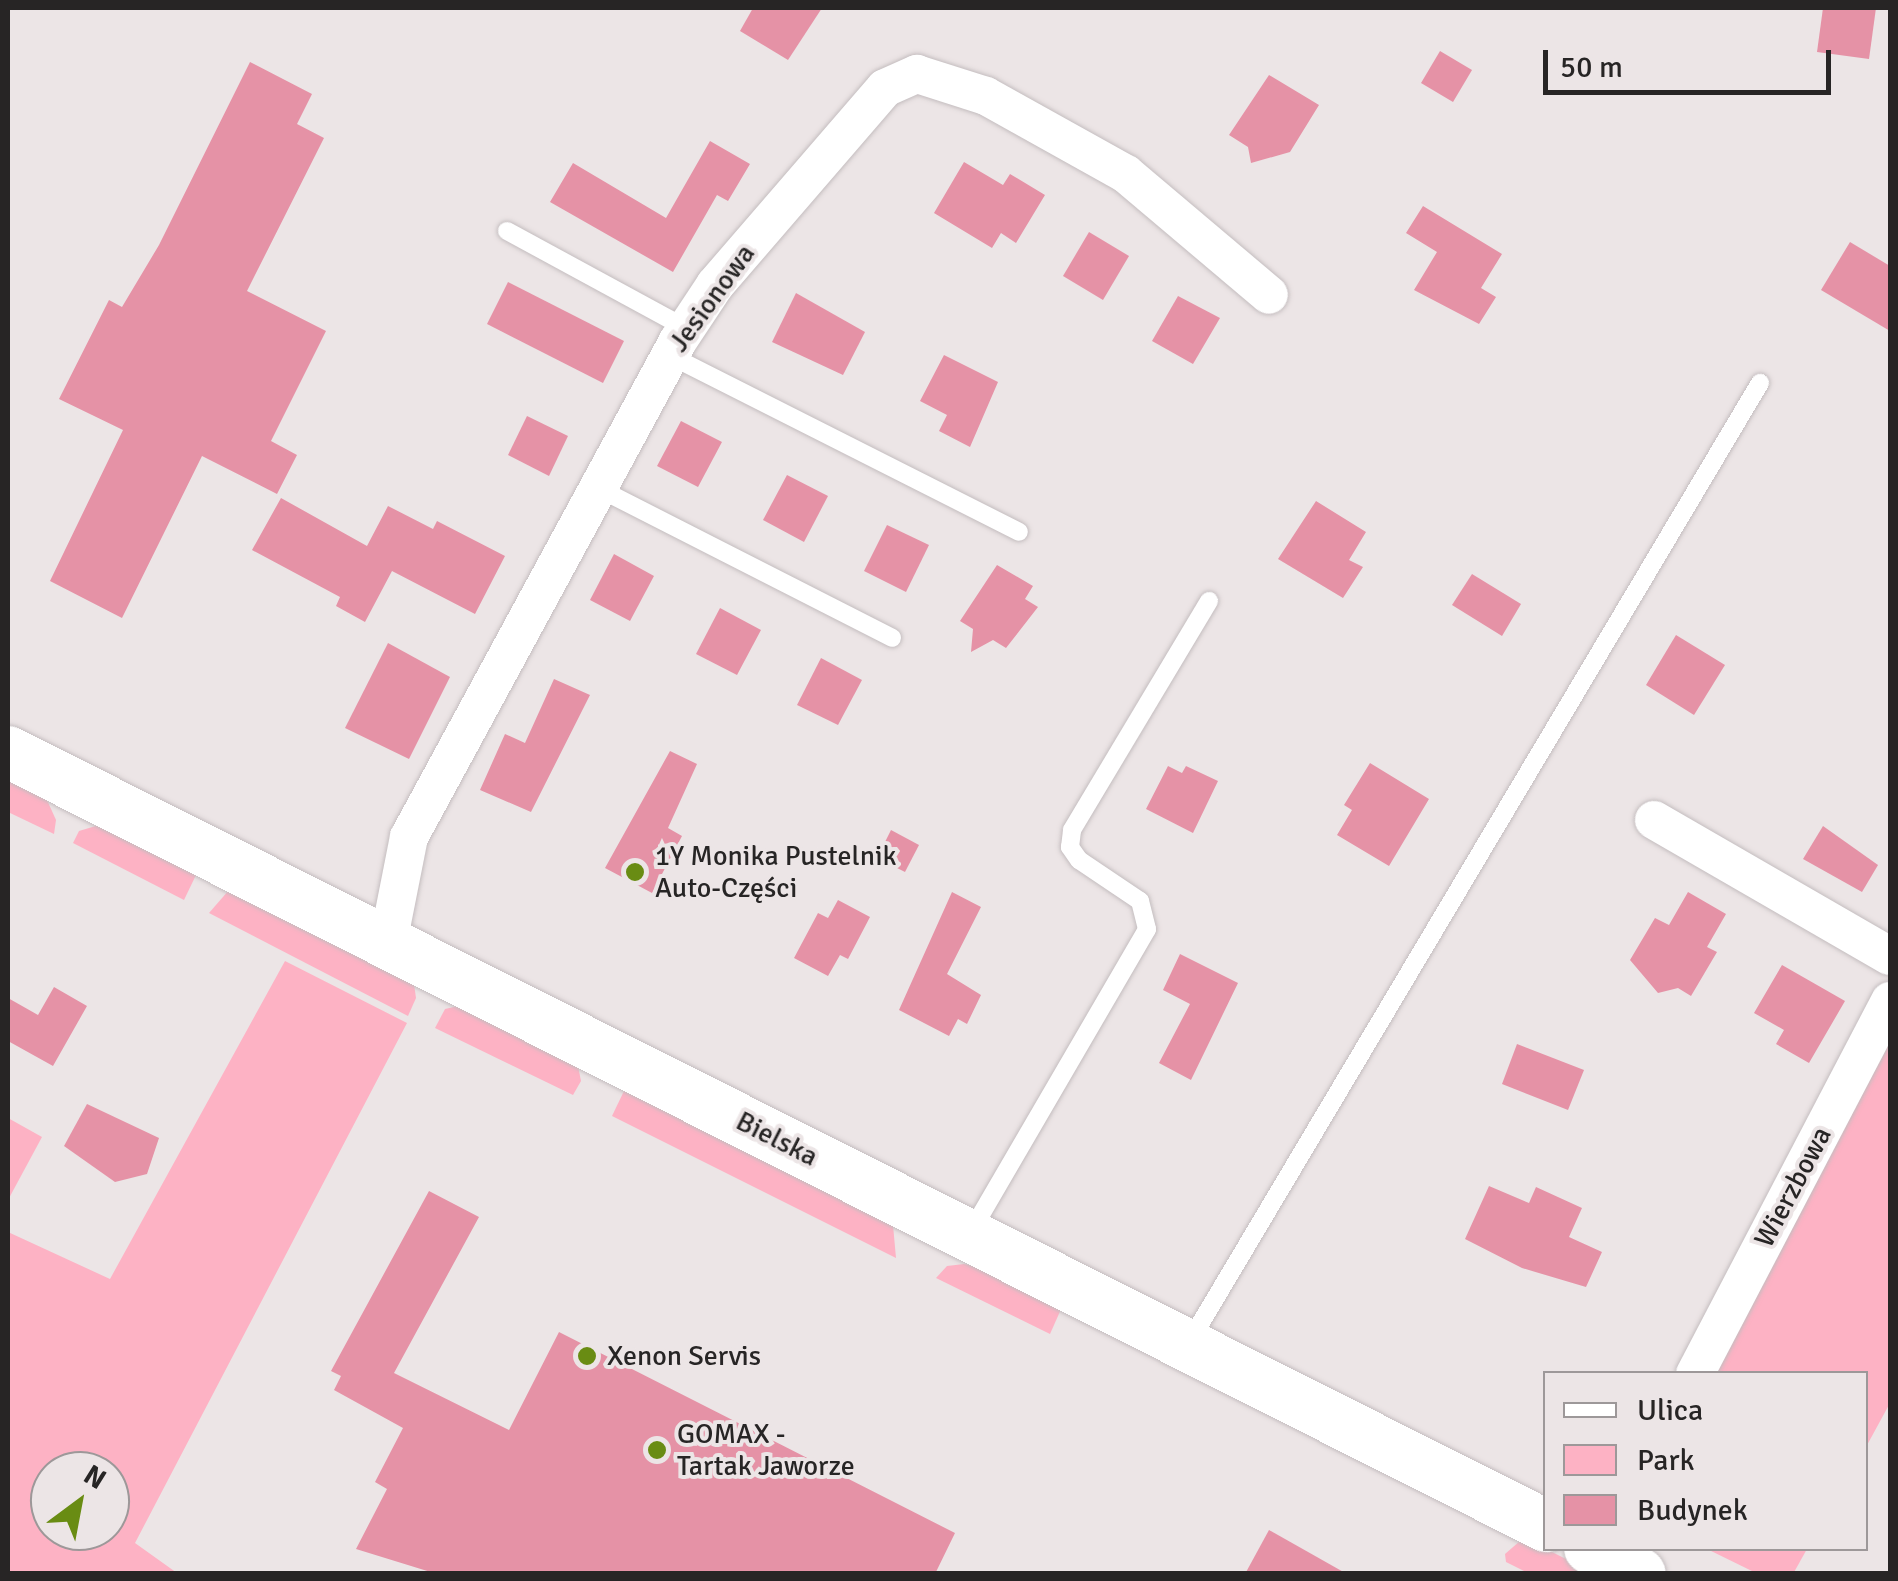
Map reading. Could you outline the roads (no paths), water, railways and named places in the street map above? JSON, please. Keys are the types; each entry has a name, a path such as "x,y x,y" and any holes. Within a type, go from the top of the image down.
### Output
{"main road":[{"name":"Bielska","path":"8,752 1543,1524"}],"street":[{"name":"Jesionowa","path":"388,943 409,837 678,342 715,285 886,88 917,74 986,96 1126,174 1269,295"},
{"path":"1654,820 1890,956"},
{"name":"Wierzbowa","path":"1697,1371 1890,1001"}],"lane":[{"path":"507,231 678,342 1020,532"},
{"path":"1187,1346 1760,383"},
{"path":"598,488 892,638"},
{"path":"969,1235 1147,929 1140,901 1079,860 1072,830 1209,602"}],"place":[{"name":"1Y Monika Pustelnik Auto-Części","path":"635,872"},
{"name":"Xenon Servis","path":"587,1356"},
{"name":"GOMAX - Tartak Jaworze","path":"657,1450"}]}
